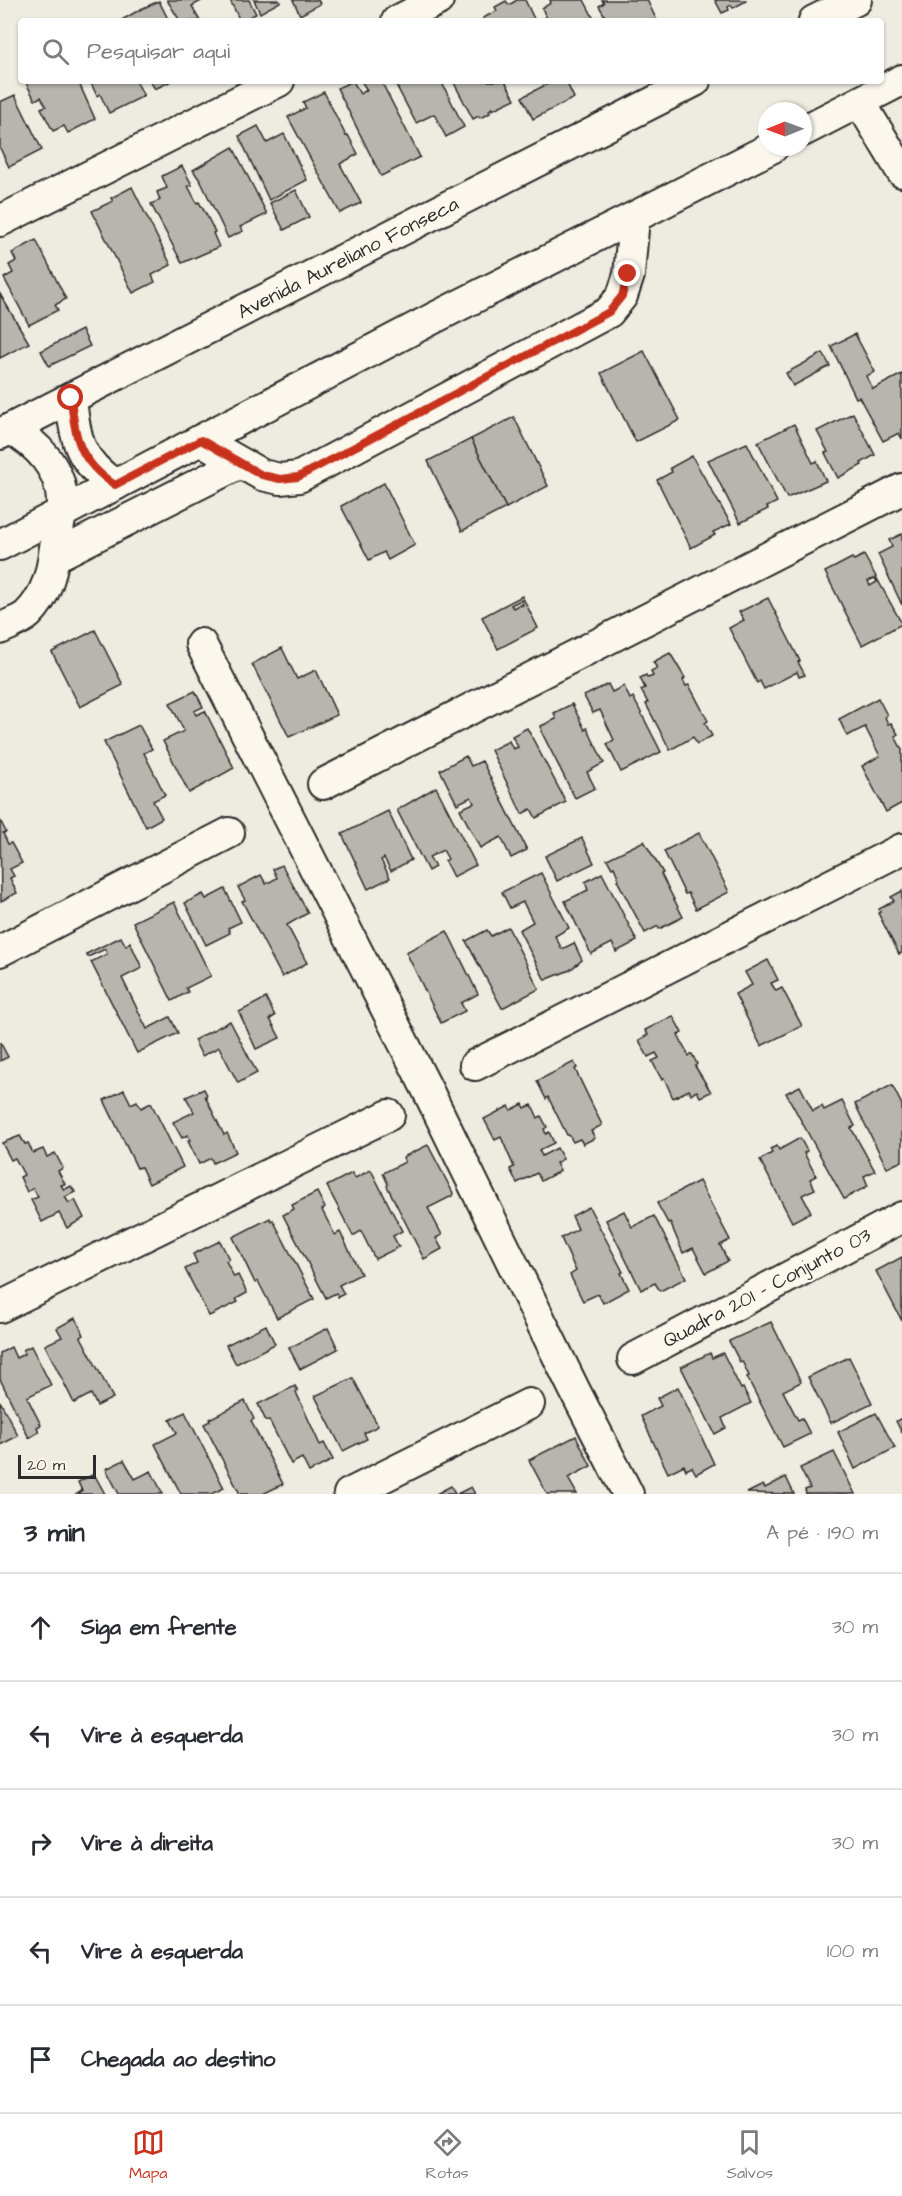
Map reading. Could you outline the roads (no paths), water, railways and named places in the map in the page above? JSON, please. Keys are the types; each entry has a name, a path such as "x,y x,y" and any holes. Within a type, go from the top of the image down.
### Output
{"street":[{"path":"403,18 438,0"},
{"path":"820,18 855,0"},
{"path":"812,126 902,80"},
{"path":"0,221 273,84"},
{"name":"Avenida Aureliano Fonseca","path":"5,432 689,84"},
{"path":"860,102 902,172"},
{"path":"0,545 434,318 758,154"},
{"path":"201,440 262,475 280,479 298,477 609,312 622,296 628,274 634,218"},
{"path":"71,398 77,437 85,458 96,472 115,485"},
{"path":"0,629 27,615 45,592 52,572 61,492 51,465 39,449 27,439 5,432"},
{"path":"54,557 240,463"},
{"path":"323,784 902,489"},
{"path":"201,644 427,1089 628,1494"},
{"path":"0,951 229,833"},
{"path":"475,1065 902,849"},
{"path":"0,1307 389,1115"},
{"name":"Quadra 201 - Conjunto 03","path":"633,1359 902,1217"},
{"path":"349,1494 529,1404"}]}
